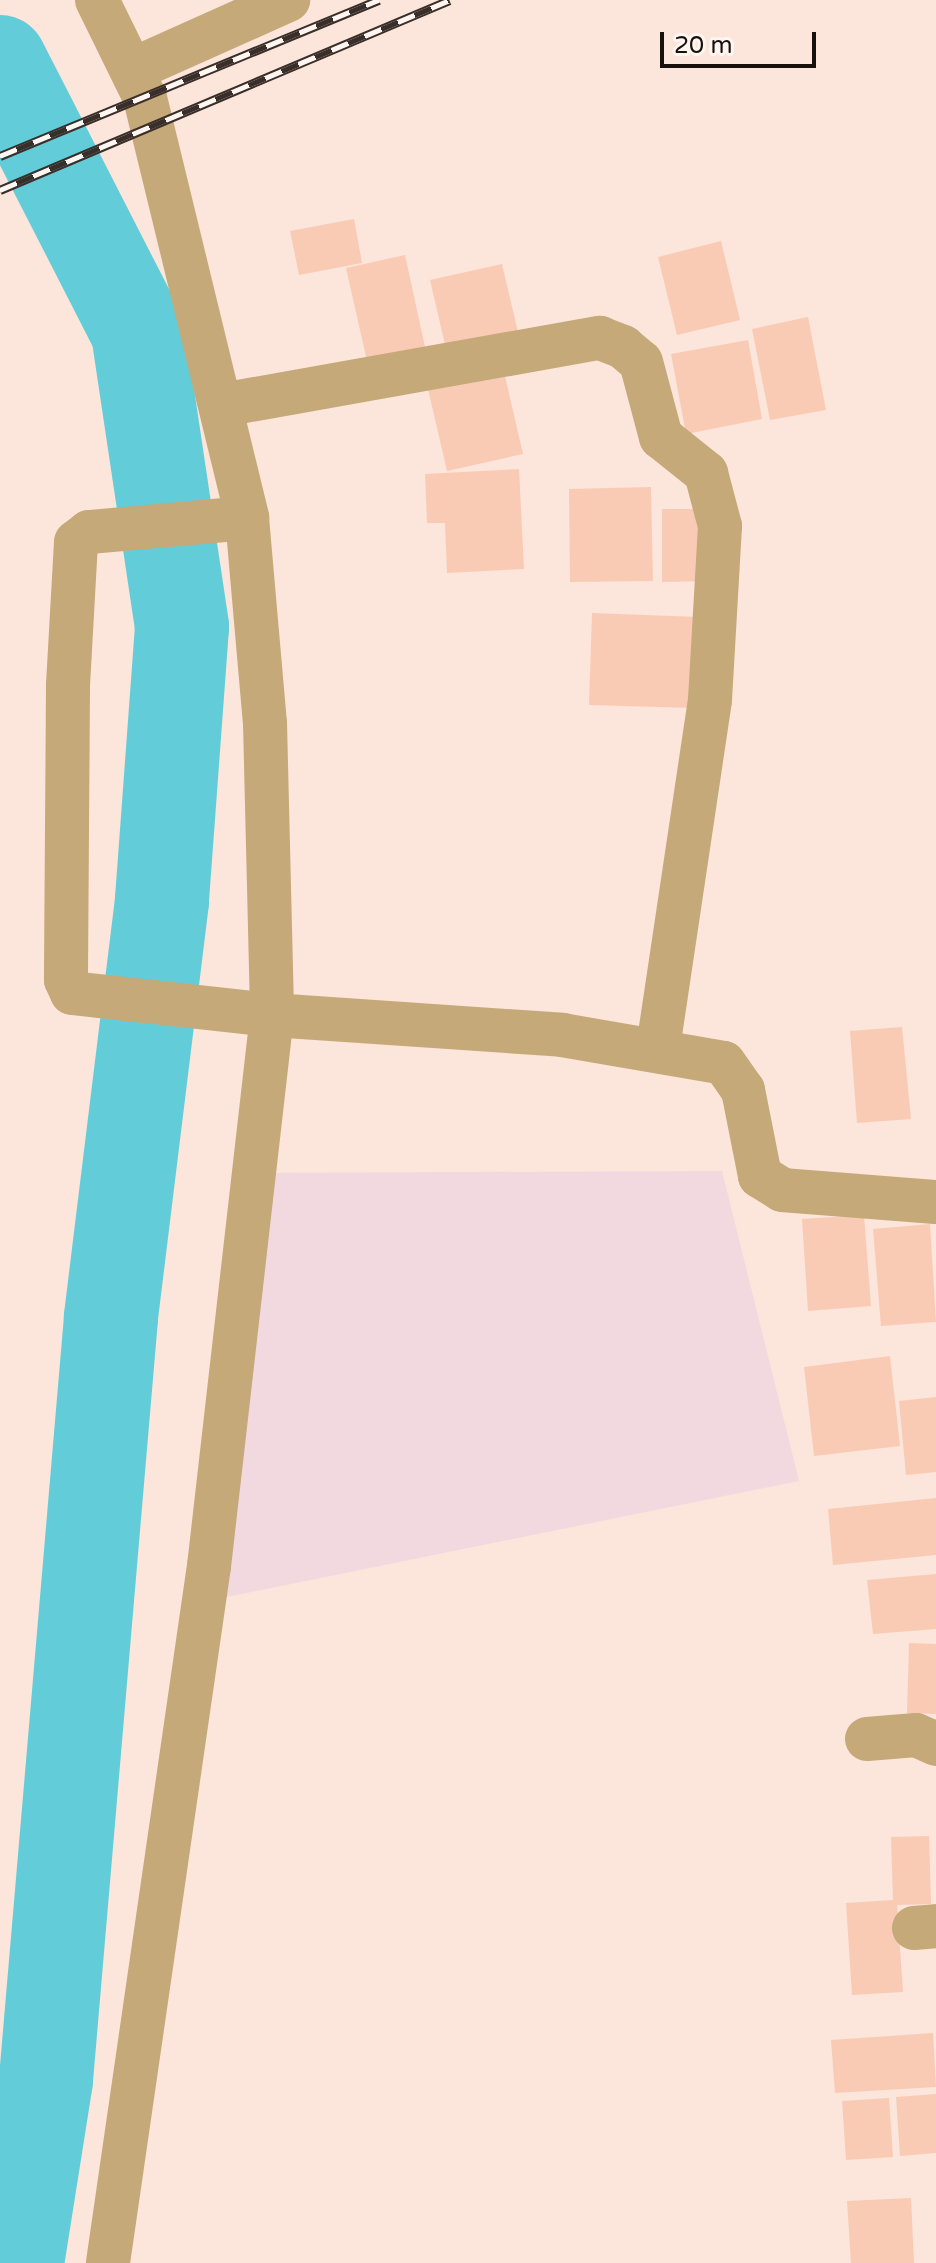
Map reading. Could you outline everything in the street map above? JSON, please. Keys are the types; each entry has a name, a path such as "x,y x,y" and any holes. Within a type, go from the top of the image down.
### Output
{"street":[{"path":"97,0 134,69 159,150 178,245 222,405 226,520 265,723 252,1013 207,1582 108,2263"},
{"path":"134,69 288,0"},
{"path":"222,405 600,338 623,347 641,362 661,437 706,473 720,526 710,700 658,1050"},
{"path":"226,520 89,532 74,550 68,686 66,980 72,993 252,1013 562,1035 724,1063 734,1071 743,1090 760,1176 782,1190 936,1202"},
{"path":"867,1739 916,1735 936,1744"}],"shaded area":[{"path":"722,1171 799,1481 182,1606 237,1173"}],"building":[{"path":"354,219 362,263 299,275 290,231"},
{"path":"721,241 740,320 677,335 658,257"},
{"path":"405,255 425,347 367,361 346,268"},
{"path":"502,264 518,332 446,349 430,280"},
{"path":"808,317 826,410 770,420 752,329"},
{"path":"748,340 762,419 686,434 671,354"},
{"path":"501,359 523,454 447,471 425,376"},
{"path":"519,469 524,569 447,573 445,523 427,523 425,474"},
{"path":"651,487 653,581 570,582 569,489"},
{"path":"662,509 710,509 711,581 662,582"},
{"path":"592,613 698,617 694,708 589,705"},
{"path":"902,1027 911,1119 857,1123 850,1031"},
{"path":"864,1215 871,1306 808,1311 802,1219"},
{"path":"930,1224 936,1322 881,1326 873,1229"},
{"path":"890,1356 900,1446 814,1456 804,1367"},
{"path":"936,1397 936,1472 906,1475 899,1401"},
{"path":"936,1498 936,1555 833,1565 828,1509"},
{"path":"936,1574 936,1629 873,1634 867,1580"},
{"path":"909,1643 936,1644 936,1714 907,1713"},
{"path":"929,1836 931,1904 897,1905 903,1992 852,1995 846,1903 893,1900 891,1837"},
{"path":"933,2033 936,2087 835,2093 831,2040"},
{"path":"936,2094 936,2153 900,2156 896,2097"},
{"path":"889,2098 893,2157 846,2160 842,2101"},
{"path":"911,2198 914,2263 851,2263 847,2201"}],"waterway":[{"path":"0,62 138,332 182,627 162,901 111,1318 46,2080 17,2263"}],"railway":[{"path":"0,156 379,0"},
{"path":"0,190 449,0"}]}
